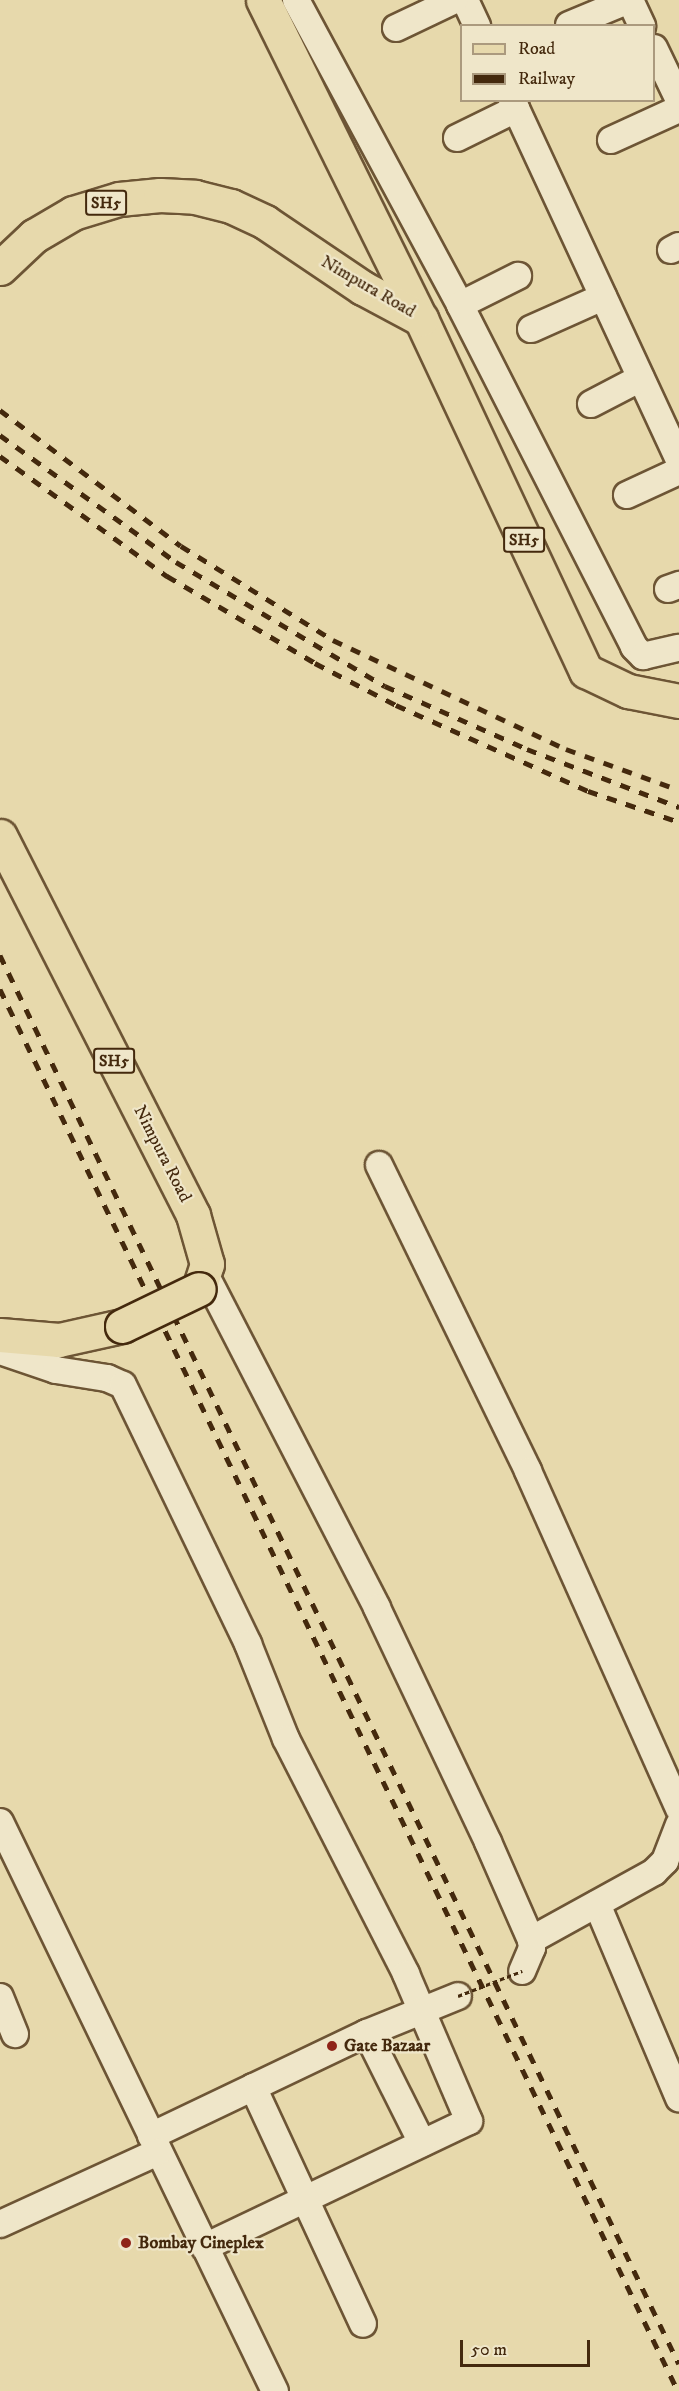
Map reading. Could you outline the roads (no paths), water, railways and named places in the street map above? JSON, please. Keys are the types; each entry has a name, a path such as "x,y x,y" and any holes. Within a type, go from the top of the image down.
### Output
{"main road":[{"name":"Nimpura Road","path":"263,0 420,320"},
{"name":"Nimpura Road","path":"0,268 51,225 73,213 119,199 160,195 231,206 265,222 363,288 420,320"},
{"name":"SH5","path":"420,320 586,671 628,691 679,701"},
{"name":"Nimpura Road","path":"0,836 193,1215 207,1264 203,1282"},
{"path":"0,1335 59,1340 122,1326 203,1282"}],"street":[{"path":"296,0 460,305 634,647 643,656 679,648"},
{"path":"396,28 455,0"},
{"path":"465,0 476,24"},
{"path":"571,24 629,0 641,24"},
{"path":"655,50 679,100"},
{"path":"457,138 514,105 679,459"},
{"path":"611,140 679,109"},
{"path":"460,305 518,276"},
{"path":"531,329 603,297"},
{"path":"591,404 641,378"},
{"path":"627,495 679,471"},
{"path":"379,1165 528,1471 679,1809"},
{"path":"203,1282 377,1608 531,1940 532,1948 522,1971"},
{"path":"0,1351 56,1370 107,1378 123,1385 248,1644 286,1739 421,2008 469,2121 205,2247"},
{"path":"0,1822 10,1868 155,2144 275,2391"},
{"path":"531,1940 660,1867 679,1825"},
{"path":"597,1904 670,2053 679,2098"},
{"path":"0,2224 155,2144 253,2087 421,2008 458,1996"},
{"path":"0,1997 15,2034"},
{"path":"367,2033 422,2143"},
{"path":"253,2087 307,2198 363,2324"}],"railway":[{"path":"0,410 181,546 333,640 566,749 679,790"},
{"path":"0,435 176,562 385,686 527,749 679,807"},
{"path":"0,456 167,576 315,663 396,705 588,791 679,822"},
{"path":"0,955 679,2364"},
{"path":"0,989 678,2391"}],"place":[{"name":"Gate Bazaar","path":"332,2046"},
{"name":"Bombay Cineplex","path":"126,2243"}]}
